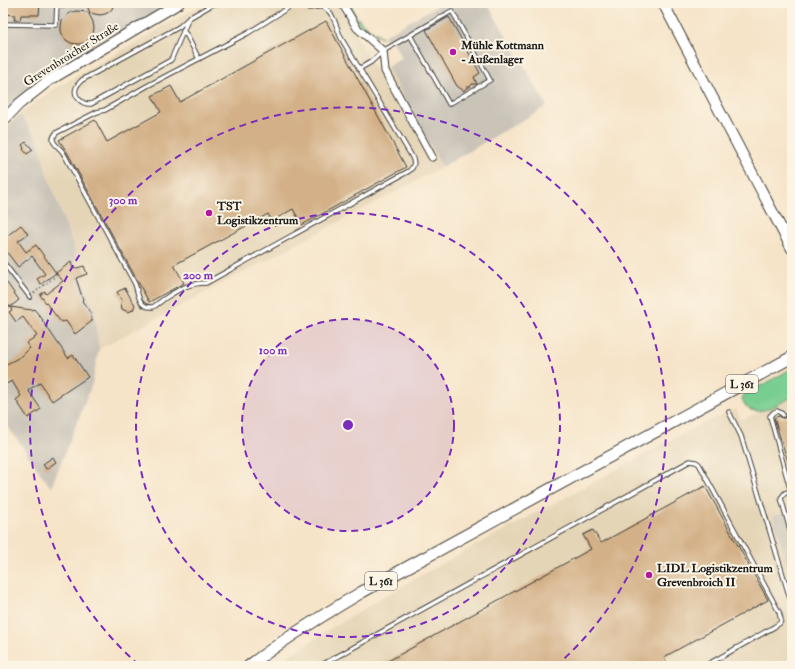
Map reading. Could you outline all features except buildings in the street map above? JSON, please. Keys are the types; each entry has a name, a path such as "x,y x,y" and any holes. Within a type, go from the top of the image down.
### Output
{"main road":[{"name":"L 361","path":"249,666 311,623 362,592 792,357"}],"street":[{"name":"Grevenbroicher Straße","path":"4,117 26,97 48,81 179,3"},
{"path":"342,3 357,28 383,51 385,71 432,157"},
{"path":"663,3 792,249"}],"lane":[{"path":"3,24 56,25 57,5 67,5 70,3"},
{"path":"188,20 171,60 91,104 82,102 76,96 75,89 82,80 179,27 188,20 197,13 214,4 221,3"},
{"path":"296,4 309,8 321,6 327,9 338,26 341,38 414,161 414,165 412,168 372,192 206,283 188,285 153,307 145,306 139,298 135,284 65,156 53,142 54,135 97,112 105,110 296,4"},
{"path":"360,69 371,62 383,51 410,35 452,11 490,80 449,104 410,35"},
{"path":"183,31 199,58"},
{"path":"3,262 30,297"},
{"path":"783,415 777,411 770,416 792,491 785,493 781,498 792,537"},
{"path":"729,412 741,436 792,604"},
{"path":"320,666 690,461 699,464 781,618 780,623 774,627 705,666"}],"path":[{"path":"30,297 58,274"}],"shaded area":[{"path":"3,3 170,3 3,114"},
{"name":"TST Logistikzentrum","path":"205,3 337,3 377,72 387,67 442,167 99,349 94,309 76,266 75,252 47,174 39,142 20,114 54,89"},
{"path":"442,3 487,3 547,106 442,167 387,67 402,58 393,42 382,37"},
{"path":"20,114 39,142 47,174 75,252 76,266 94,309 99,349 92,384 51,488 3,419 3,131"},
{"path":"792,397 792,510 774,516 792,580 792,666 275,666 333,627 421,575 701,424 736,409 741,420"},
{"path":"792,510 792,580 773,516"}],"green space":[{"path":"348,3 352,3 355,14 362,23 382,37 375,35 361,26 348,6"},
{"path":"792,368 792,397 764,410 751,410 746,406 742,398 744,395"}],"place":[{"name":"Mühle Kottmann - Außenlager","path":"453,52"},
{"name":"TST Logistikzentrum","path":"209,213"},
{"name":"LIDL Logistikzentrum Grevenbroich II","path":"649,575"}]}
